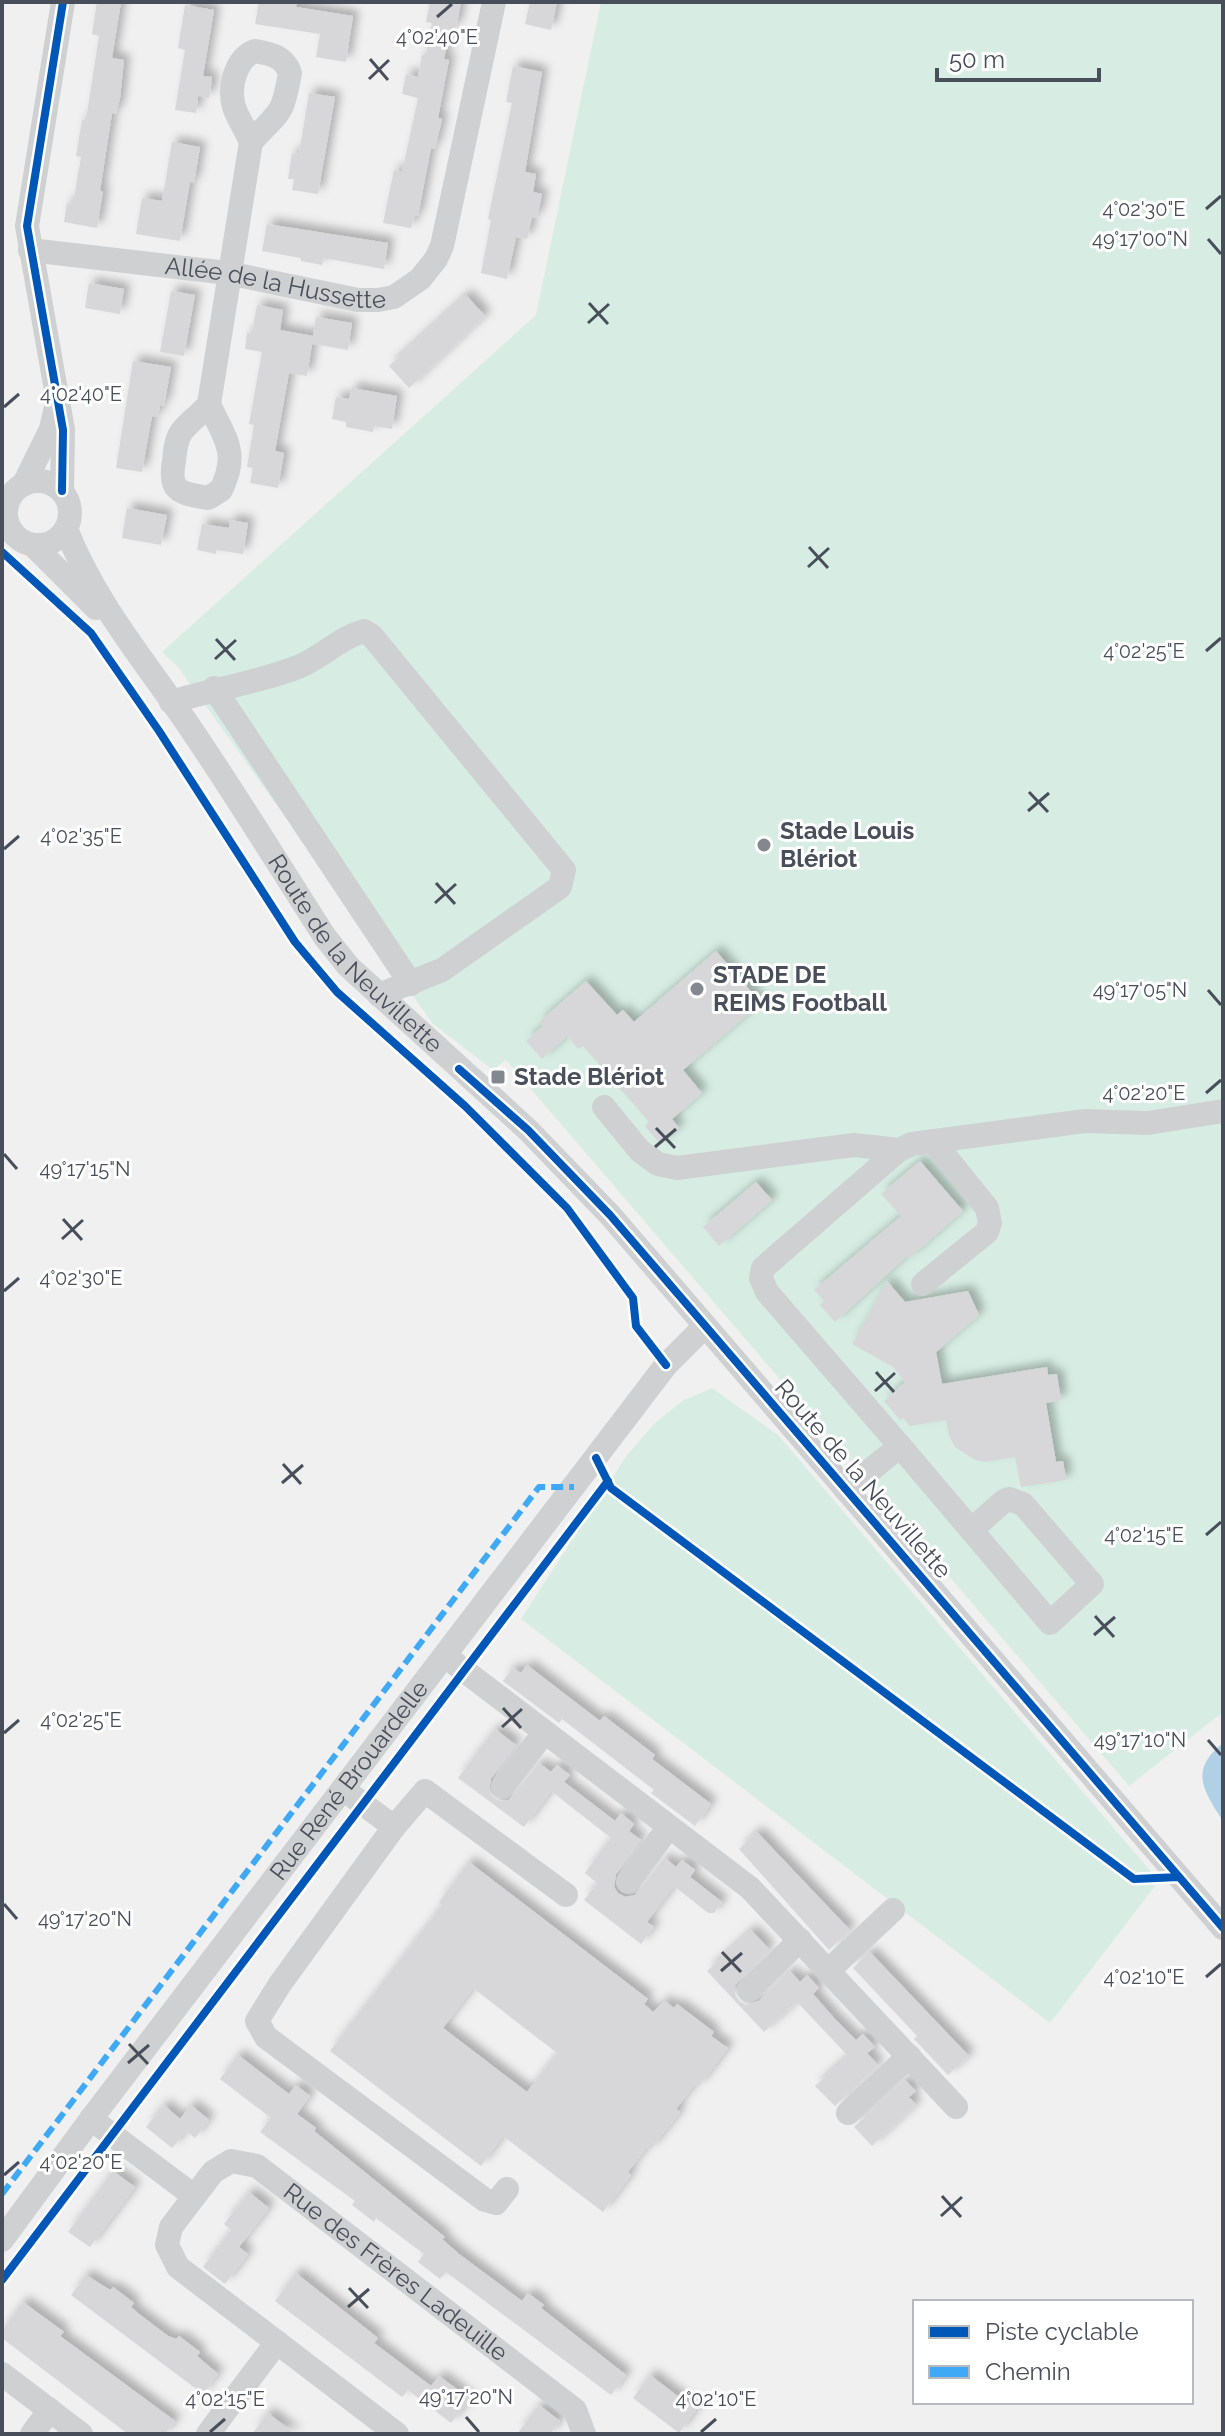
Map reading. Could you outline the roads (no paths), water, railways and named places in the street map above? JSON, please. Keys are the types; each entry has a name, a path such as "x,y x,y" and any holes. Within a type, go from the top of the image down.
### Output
{"street":[{"path":"57,401 51,429 14,488 4,520 21,540 33,545 57,539 66,529 70,509 62,491 63,430 27,226 63,2"},
{"name":"Allée de la Hussette","path":"30,250 228,273 358,300 394,297 428,271 446,231 494,2"},
{"path":"209,404 251,142"},
{"path":"14,488 37,480 51,483 62,491"},
{"name":"Route de la Neuvillette","path":"66,529 80,566 124,637 171,702 325,937 348,966 528,1130 610,1215 1223,1928"},
{"name":"Route de la Neuvillette","path":"33,545 124,637"},
{"path":"171,702 214,688 266,679 302,666 352,634 364,631 372,636 564,870 564,879 553,893 442,970 379,995"},
{"path":"214,688 411,984"},
{"path":"604,1107 640,1151 658,1164 677,1168 854,1145 899,1150"},
{"path":"971,1530 1004,1501 1009,1499 1023,1504 1092,1584 1050,1623 767,1292 761,1278 763,1268 899,1150 912,1144 1085,1121 1148,1123 1223,1111"},
{"path":"923,1284 987,1232 990,1223 987,1208 933,1141"},
{"name":"Rue René Brouardelle","path":"2,2240 666,1365 705,1326"},
{"path":"846,1490 900,1446"},
{"path":"445,1656 750,1888 956,2107"},
{"path":"503,1786 544,1733"},
{"path":"343,1789 394,1827"},
{"path":"507,2189 496,2203 485,2200 266,2037 257,2021 280,1984 394,1827 425,1791 566,1895"},
{"path":"628,1882 669,1827"},
{"path":"828,1971 893,1910"},
{"path":"749,1990 800,1940"},
{"path":"848,2113 909,2056"},
{"path":"91,2119 194,2196"},
{"name":"Rue des Frères Ladeuille","path":"397,2434 178,2267 167,2245 171,2227 213,2172 231,2161 257,2166 575,2410 584,2434"},
{"path":"208,2434 277,2342"},
{"path":"2,2374 81,2434"},
{"path":"32,2434 50,2410"}],"water":[{"path":"1223,1743 1223,1821 1205,1790 1203,1771 1212,1753"}],"place":[{"name":"Stade Louis Blériot","path":"764,845"},
{"name":"STADE DE REIMS Football","path":"697,989"},
{"name":"Stade Blériot","path":"498,1077"}]}
